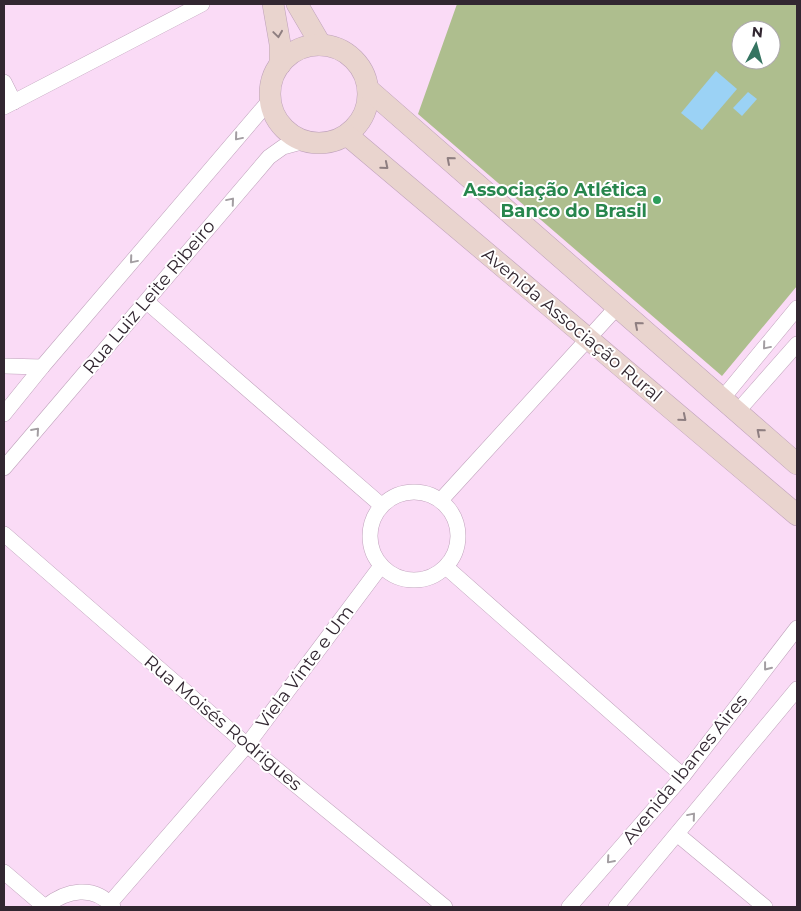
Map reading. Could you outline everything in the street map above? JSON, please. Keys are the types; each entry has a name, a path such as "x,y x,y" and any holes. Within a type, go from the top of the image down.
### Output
{"street":[{"path":"4,82 9,104 202,4"},
{"path":"273,4 280,44 280,65"},
{"path":"297,4 321,44"},
{"path":"321,44 335,47 348,54 358,63 365,75 368,102 364,115 357,126 347,135 334,141 319,143 305,141 292,135 281,126 274,114 270,100 270,84 285,58 296,50 321,44"},
{"path":"368,89 797,464"},
{"name":"Rua Luiz Leite Ribeiro","path":"4,414 42,366 270,100"},
{"name":"Avenida Associação Rural","path":"347,135 797,515"},
{"name":"Rua Luiz Leite Ribeiro","path":"4,468 269,157 283,147 305,141"},
{"path":"147,302 381,505"},
{"path":"441,500 617,307"},
{"path":"730,405 797,308"},
{"path":"730,405 797,344"},
{"path":"4,366 42,366"},
{"path":"417,491 441,500 451,511 457,525 458,540 455,554 446,566 435,575 421,579 406,579 393,575 381,566 374,555 370,542 370,529 374,516 381,505 391,497 404,492 417,491"},
{"name":"Rua Moisés Rodrigues","path":"4,534 247,745 445,907"},
{"name":"Viela Vinte e Um","path":"45,907 56,898 70,893 84,892 98,896 112,905 247,745 381,566"},
{"path":"446,566 683,776"},
{"name":"Avenida Ibanes Aires","path":"569,907 683,776 797,628"},
{"name":"Avenida Ibanes Aires","path":"616,907 797,689"},
{"path":"677,834 765,907"},
{"path":"4,872 45,907"}],"green space":[{"name":"Associação Atlética Banco do Brasil","path":"457,4 797,4 797,286 722,376 418,114"}],"water":[{"path":"716,71 737,89 702,130 681,113"},
{"path":"748,92 757,99 742,116 733,108"}],"place":[{"name":"Associação Atlética Banco do Brasil","path":"657,200"}]}
